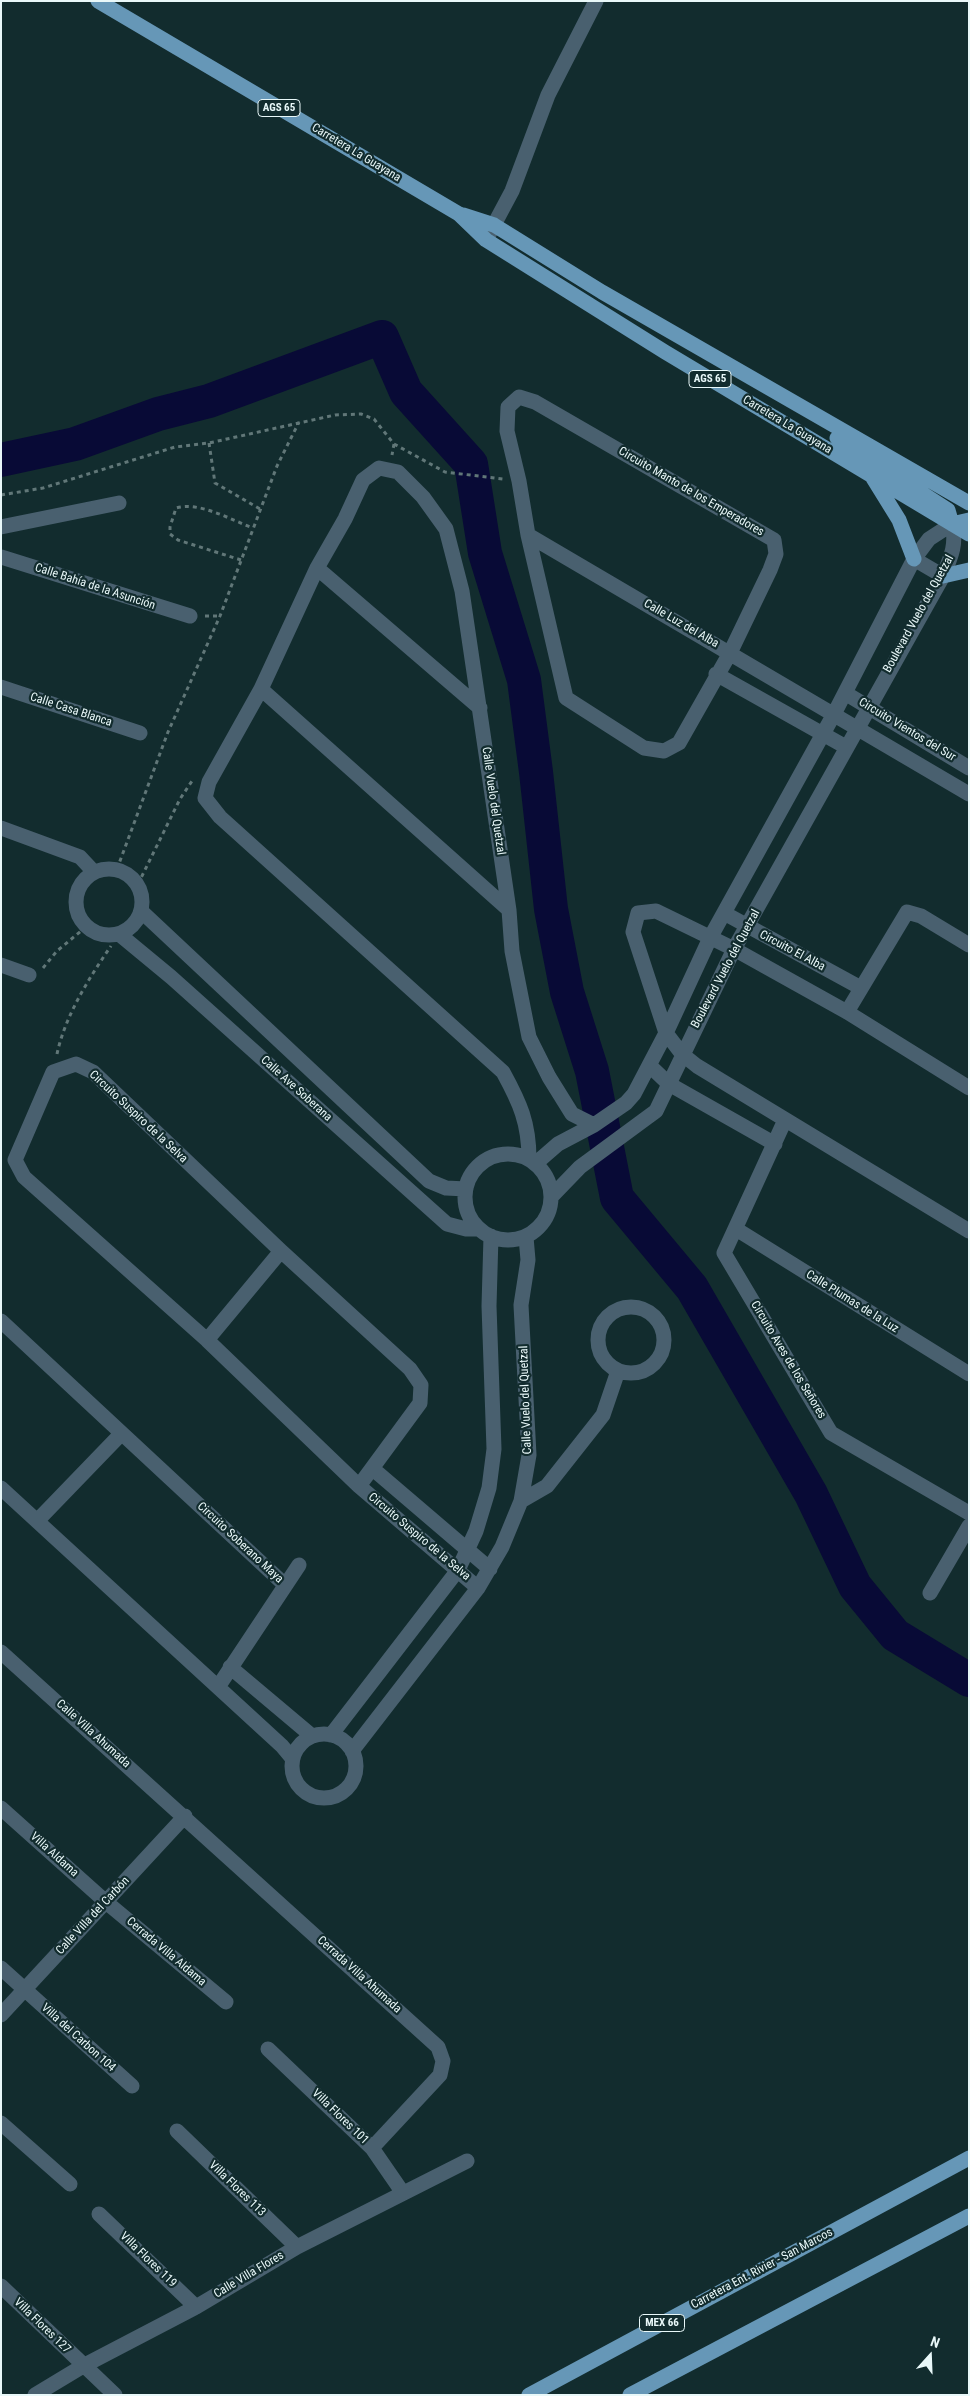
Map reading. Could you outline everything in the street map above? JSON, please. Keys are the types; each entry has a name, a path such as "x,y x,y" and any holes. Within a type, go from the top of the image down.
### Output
{"main road":[{"name":"Carretera La Guayana","path":"98,1 459,214 494,225 602,292 969,503"},
{"name":"Carretera La Guayana","path":"459,214 486,240 665,352 969,534"},
{"path":"803,407 823,429 948,510 952,524 969,520"},
{"path":"873,477 899,520 914,559"},
{"path":"943,576 969,570"},
{"name":"Carretera Ent. Rivier - San Marcos","path":"529,2395 969,2158"},
{"path":"630,2395 969,2216"}],"street":[{"path":"486,240 512,191 548,95 596,1"},
{"name":"Circuito Manto de los Emperadores","path":"519,397 535,402 774,540 776,554 770,570 730,653 716,674 679,743 664,751 644,748 566,698 528,535 519,481 507,431 508,406 519,397"},
{"path":"398,472 379,468 363,480 345,519 317,568 261,689 209,782 205,798 220,817 503,1072 521,1105 529,1133 532,1161"},
{"name":"Calle Vuelo del Quetzal","path":"398,472 423,497 446,529 462,591 509,910 512,951 529,1036 549,1077 572,1114 594,1125"},
{"path":"1,527 119,503"},
{"name":"Boulevard Vuelo del Quetzal","path":"532,1161 558,1144 594,1125 626,1103 650,1066 710,938 834,714 914,559 929,538 952,524 956,537 954,552 943,576 856,728 748,927 734,948 656,1111 580,1167 552,1196"},
{"name":"Calle Luz del Alba","path":"528,535 856,728"},
{"name":"Calle Bahía de la Asunción","path":"1,557 190,616"},
{"path":"914,559 943,576"},
{"path":"317,568 480,708"},
{"path":"716,674 846,747"},
{"name":"Calle Casa Blanca","path":"1,686 140,732"},
{"path":"261,689 509,910"},
{"name":"Circuito Vientos del Sur","path":"845,693 969,768"},
{"name":"Circuito Vientos del Sur","path":"856,728 968,791"},
{"path":"1,828 80,857 94,872"},
{"path":"105,868 117,869 128,875 138,884 142,897 141,911 133,925 119,934 107,935 95,932 85,925 78,914 75,902 78,890 84,879 94,872 105,868"},
{"name":"Circuito El Alba","path":"666,1033 633,932 638,913 656,910 710,938 734,948 847,1012 969,1088"},
{"name":"Calle Ave Soberana","path":"141,911 430,1181 446,1188 466,1189"},
{"path":"847,1012 907,912 921,916 969,945"},
{"name":"Circuito El Alba","path":"724,913 861,988"},
{"name":"Calle Ave Soberana","path":"119,934 171,977 447,1224 485,1232"},
{"path":"1,965 29,975"},
{"path":"666,1033 682,1054 697,1066 969,1231"},
{"name":"Circuito Suspiro de la Selva","path":"359,1486 420,1403 421,1385 410,1369 281,1252 93,1072 76,1064 53,1072 15,1160 24,1178 207,1340 359,1486 478,1588"},
{"path":"650,1066 669,1084 775,1144"},
{"name":"Circuito Aves de los Señores","path":"785,1120 736,1230 724,1252 831,1433 969,1513"},
{"path":"505,1154 532,1161 540,1168 549,1181 552,1196 549,1213 541,1225 526,1237 512,1240 485,1232 470,1217 466,1204 466,1189 470,1178 478,1166 491,1158 505,1154"},
{"name":"Calle Plumas de la Luz","path":"736,1230 969,1374"},
{"path":"331,1735 458,1570 468,1552 489,1488 494,1449 485,1232"},
{"name":"Calle Vuelo del Quetzal","path":"352,1751 478,1588 490,1569 521,1500 529,1455 521,1305 528,1260 526,1237"},
{"path":"207,1340 281,1252"},
{"path":"622,1308 642,1309 652,1314 659,1323 664,1333 664,1345 660,1355 648,1368 637,1372 618,1371 608,1364 598,1347 598,1335 601,1324 611,1313 622,1308"},
{"name":"Circuito Soberano Maya","path":"1,1322 286,1585 218,1686"},
{"path":"521,1500 547,1486 603,1415 618,1371"},
{"path":"37,1521 121,1434"},
{"name":"Circuito Suspiro de la Selva","path":"373,1468 468,1552 490,1569"},
{"path":"1,1488 218,1686 282,1746 292,1758"},
{"path":"930,1593 969,1526"},
{"path":"286,1585 299,1565"},
{"name":"Calle Villa Ahumada","path":"1,1652 185,1816"},
{"path":"230,1667 312,1736"},
{"path":"331,1735 347,1744 352,1751 356,1770 348,1787 341,1793 322,1798 305,1792 298,1785 293,1777 292,1758 296,1749 312,1736 331,1735"},
{"name":"Villa Aldama","path":"1,1808 106,1902"},
{"name":"Calle Villa del Carbón","path":"1,2015 185,1816"},
{"name":"Cerrada Villa Ahumada","path":"185,1816 438,2047 443,2061 440,2075 372,2148"},
{"name":"Cerrada Villa Aldama","path":"106,1902 226,2002"},
{"name":"Villa del Carbon 104","path":"1,1968 132,2086"},
{"name":"Villa Flores 101","path":"268,2049 372,2148 403,2193"},
{"path":"1,2123 70,2184"},
{"name":"Villa Flores 113","path":"177,2131 297,2247"},
{"name":"Calle Villa Flores","path":"34,2395 84,2366 196,2307 297,2247 467,2161"},
{"name":"Villa Flores 119","path":"99,2214 196,2307"},
{"name":"Villa Flores 127","path":"1,2286 115,2395"}],"path":[{"path":"1,495 44,488 175,447 210,443 335,415 361,414 374,419 394,444 445,472 519,481"},
{"path":"117,869 168,732 220,616 277,466 299,422"},
{"path":"210,443 215,483 260,508"},
{"path":"394,444 392,459 398,472"},
{"path":"241,560 178,540 170,534 170,527 176,508 184,506 197,508 253,528"},
{"path":"138,884 185,788 196,778 209,782"},
{"path":"29,975 44,968 57,951 81,931 95,932"},
{"path":"53,1072 65,1029 99,964 119,934"}],"waterway":[{"path":"1,460 75,444 158,414 209,401 382,337 406,392 471,464 485,553 524,680 551,909 567,992 592,1071 617,1198 692,1288 811,1494 855,1586 895,1635 969,1680"}]}
